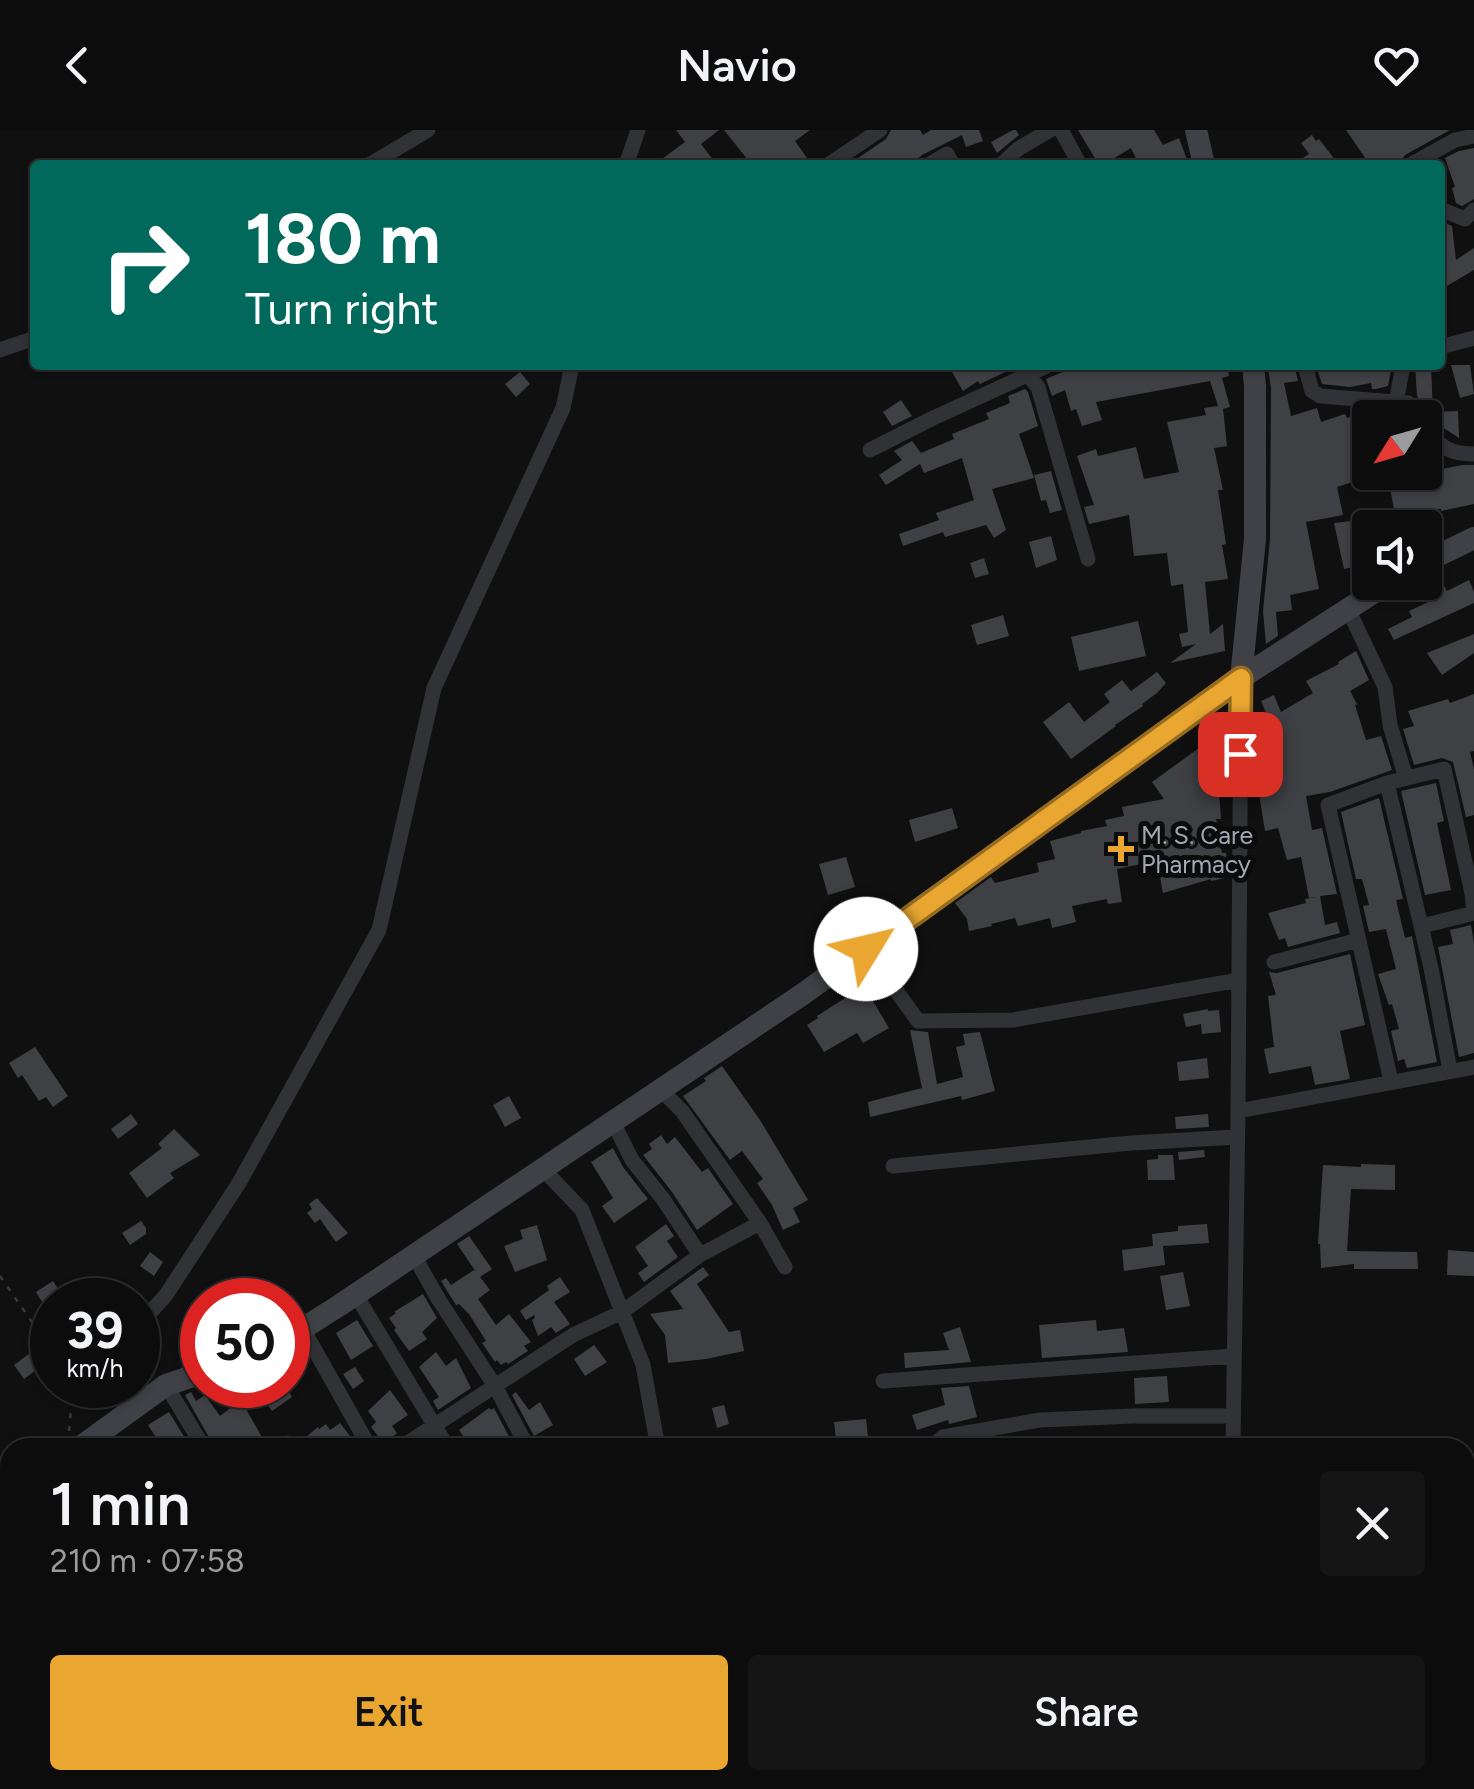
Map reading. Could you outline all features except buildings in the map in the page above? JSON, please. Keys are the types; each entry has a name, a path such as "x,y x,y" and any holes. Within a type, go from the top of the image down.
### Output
{"main road":[{"path":"1196,130 1203,160"},
{"path":"1241,678 1255,539 1254,370"},
{"path":"1442,554 1474,538"},
{"path":"310,1324 803,994 1241,678 1362,600"},
{"path":"74,1438 180,1380"}],"street":[{"path":"377,160 428,130"},
{"path":"628,160 638,130"},
{"path":"835,160 880,130"},
{"path":"1007,160 1050,130"},
{"path":"1062,130 1077,160"},
{"path":"1418,160 1459,135 1474,136"},
{"path":"1445,211 1465,219 1474,210"},
{"path":"1445,346 1474,338"},
{"path":"0,350 30,340"},
{"path":"160,1302 239,1182 379,930 434,688 563,408 571,370"},
{"path":"870,450 1037,370"},
{"path":"1306,370 1312,391 1320,396 1363,400"},
{"path":"1397,400 1402,370"},
{"path":"1027,374 1038,387 1088,559"},
{"path":"1442,446 1456,454 1474,454"},
{"path":"1348,609 1385,687 1390,725 1406,778"},
{"path":"1232,1438 1241,678"},
{"path":"1391,1081 1328,805 1444,769 1474,913 1422,926"},
{"path":"1388,784 1422,926 1450,1071"},
{"path":"1274,962 1359,940"},
{"path":"866,949 918,1020 1013,1020 1239,980"},
{"path":"1238,1110 1474,1067"},
{"path":"662,1090 682,1112 760,1223 785,1267"},
{"path":"614,1122 632,1160 700,1254"},
{"path":"893,1166 1238,1136"},
{"path":"543,1169 582,1210 642,1365 656,1438"},
{"path":"415,1438 573,1335 622,1312 700,1254 760,1223"},
{"path":"414,1256 523,1438"},
{"path":"356,1295 442,1438"},
{"path":"310,1356 363,1438"},
{"path":"882,1381 1234,1356"},
{"path":"166,1385 198,1438"},
{"path":"942,1438 1040,1420 1233,1416"}],"path":[{"path":"0,1276 30,1319"},
{"path":"74,1438 76,1408"}],"place":[{"name":"M. S. Care Pharmacy","path":"1121,849"}],"route":[{"path":"866,949 1241,678 1240,754"}]}
